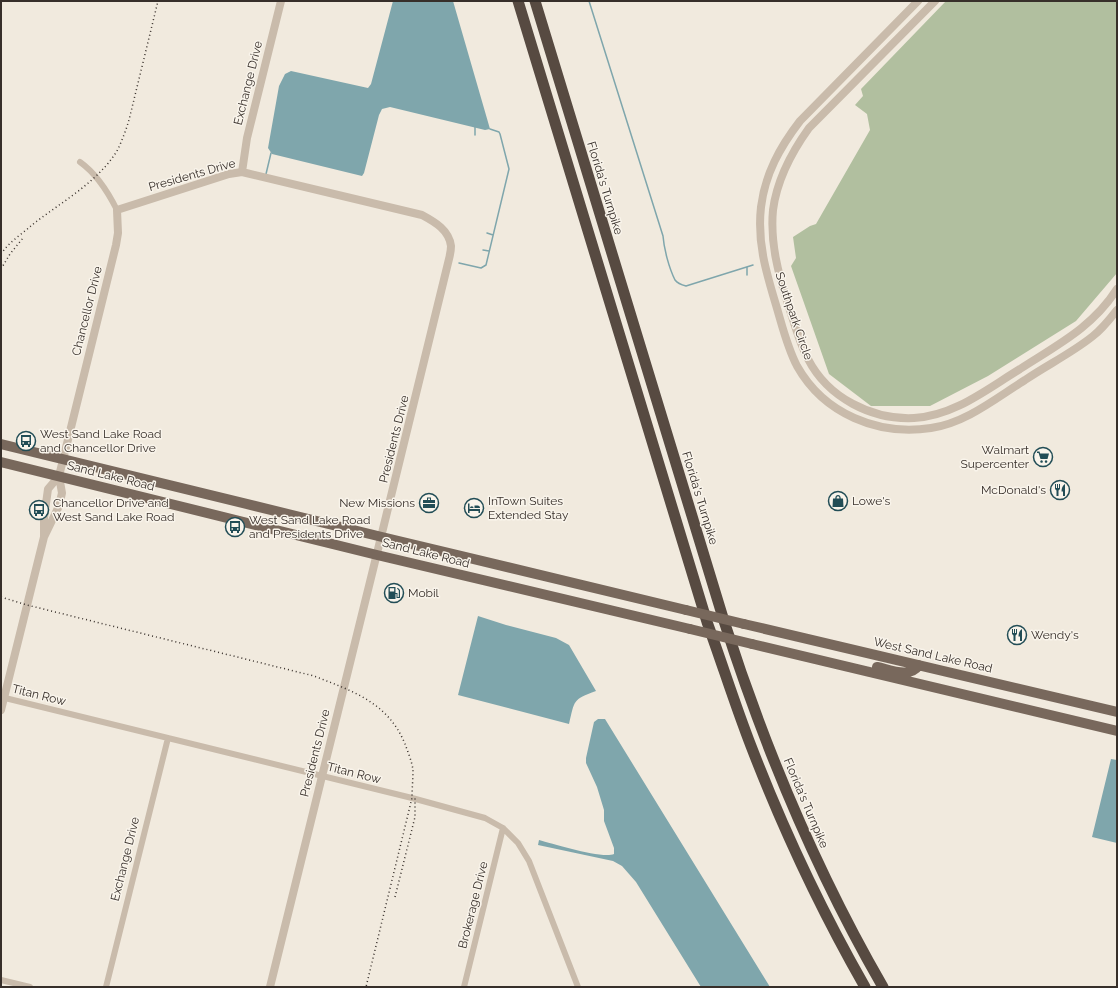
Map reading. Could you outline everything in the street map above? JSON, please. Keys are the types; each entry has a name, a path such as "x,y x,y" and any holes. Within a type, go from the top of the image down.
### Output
{"highway":[{"path":"518,1 707,622 736,705 765,781 797,855 818,899 865,987"},
{"name":"Florida's Turnpike","path":"535,1 722,614 750,700 779,775 811,849 847,922 882,987"}],"main road":[{"name":"Sand Lake Road","path":"1,444 744,624"},
{"name":"Sand Lake Road","path":"1,462 377,555 789,653"},
{"name":"West Sand Lake Road","path":"744,624 1117,712"},
{"path":"789,653 826,655 902,672 912,671 918,665"},
{"path":"789,653 1117,731"}],"street":[{"name":"Exchange Drive","path":"242,172 247,138 281,1"},
{"name":"Southpark Circle","path":"918,1 800,121 782,146 769,174 761,208 761,250 787,340 797,366 809,383 822,396 836,408 853,418 874,426 895,429 914,430 933,428 951,423 971,414 1068,353 1093,336 1117,310"},
{"name":"Southpark Circle","path":"935,1 809,128 787,162 780,178 773,210 773,248 782,286 808,360 818,375 830,387 843,398 858,407 877,414 896,417 914,418 931,416 946,412 965,403 1067,339 1085,326 1099,313 1117,289"},
{"name":"Chancellor Drive","path":"1,710 44,537 59,506 62,494 59,476 118,233 117,210 110,196 96,176 80,162"},
{"name":"Presidents Drive","path":"117,210 229,174 242,172 422,215 436,223 446,233 451,246 382,537 270,987"},
{"name":"Chancellor Drive","path":"44,537 44,518 48,490 59,476"},
{"name":"Titan Row","path":"3,697 486,818 503,828 518,843 529,861 578,987"},
{"name":"Exchange Drive","path":"106,987 168,738"},
{"name":"Brokerage Drive","path":"464,987 503,828"},
{"path":"1,980 30,987"}],"green space":[{"path":"946,1 1117,1 1117,273 1076,321 988,376 930,406 871,406 829,374 791,266 796,258 793,237 810,226 816,224 870,130 867,114 855,105 863,96 861,89"}],"water":[{"path":"393,1 453,1 490,129 485,130 390,107 382,109 379,115 362,176 272,154 268,148 279,86 285,74 291,71 368,88 371,84"},
{"path":"478,616 556,638 569,645 596,691 578,699 572,710 569,724 458,695"},
{"path":"598,719 605,719 770,987 701,987 636,882 622,866 613,861 538,845 539,840 589,853 608,855 614,854 614,848 604,821 604,810 597,787 586,763 594,722"},
{"path":"1111,759 1117,760 1117,843 1092,837"}],"waterway":[{"path":"589,1 663,236 664,247 675,280 686,286 753,265"},
{"path":"475,127 475,135"},
{"path":"459,263 481,268 486,265 509,169 500,134 499,132 490,129"},
{"path":"266,174 271,153"},
{"path":"487,233 493,235"},
{"path":"483,250 489,251"},
{"path":"747,267 747,275"}],"railway":[{"path":"1,254 12,242 32,225 89,182 109,162 117,151 129,120 158,1"},
{"path":"1,269 10,254 23,238"},
{"path":"1,597 27,605 314,676 355,693 379,708 389,718 398,730 411,760 413,770 412,798 366,987"},
{"path":"395,897 415,817 415,798"}],"place":[{"name":"West Sand Lake Road and Chancellor Drive","path":"26,441"},
{"name":"Walmart Supercenter","path":"1043,457"},
{"name":"McDonald's","path":"1060,490"},
{"name":"Lowe's","path":"838,501"},
{"name":"New Missions","path":"429,503"},
{"name":"InTown Suites Extended Stay","path":"474,508"},
{"name":"Chancellor Drive and West Sand Lake Road","path":"39,510"},
{"name":"West Sand Lake Road and Presidents Drive","path":"235,527"},
{"name":"Mobil","path":"394,593"},
{"name":"Wendy's","path":"1017,635"}]}
